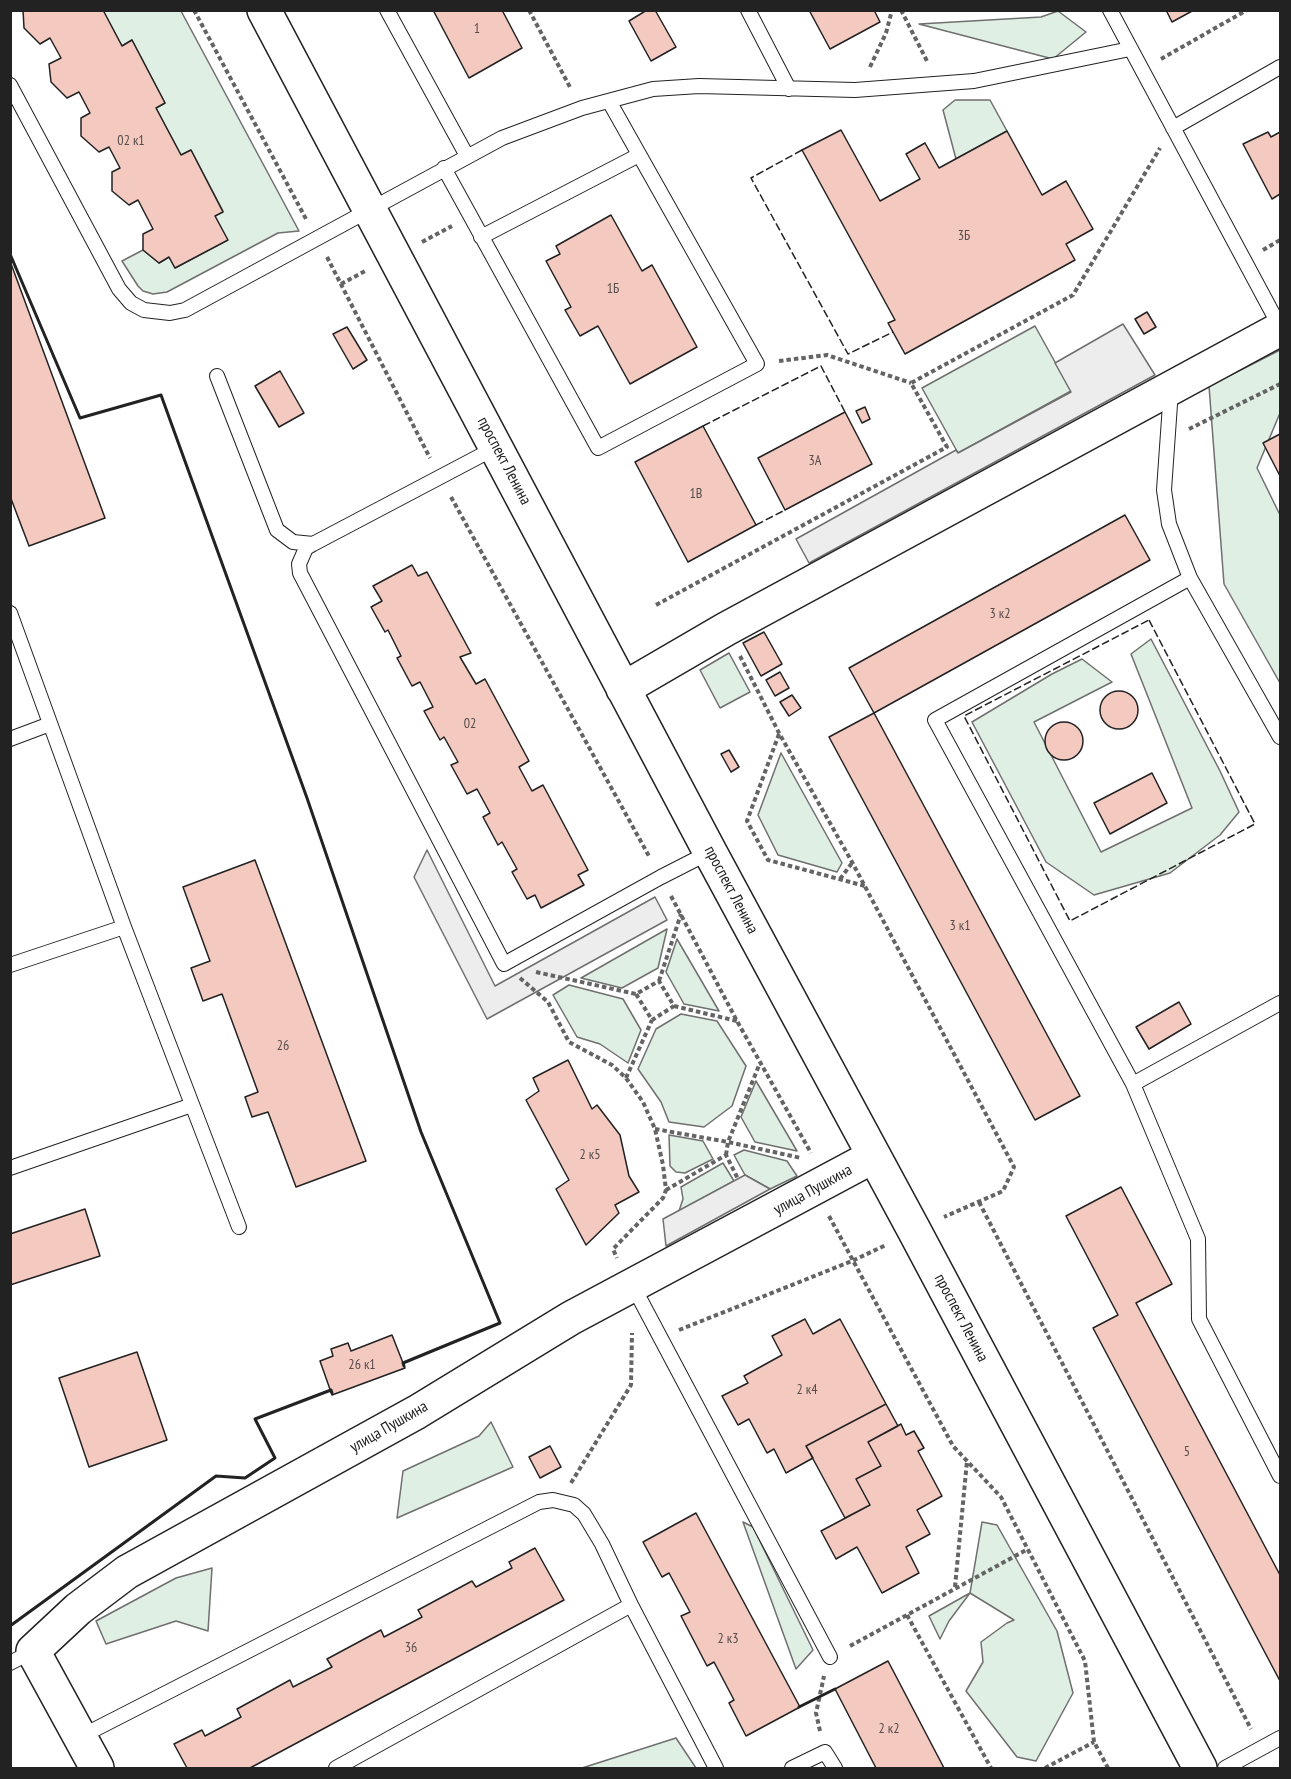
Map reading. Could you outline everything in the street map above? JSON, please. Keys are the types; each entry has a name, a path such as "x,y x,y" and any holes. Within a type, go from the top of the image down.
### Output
{"main road":[{"name":"проспект Ленина","path":"264,10 710,852 1200,1768"},
{"path":"623,688 736,623 1171,390 1281,328"},
{"name":"улица Пушкина","path":"97,1768 80,1737 22,1657 78,1609 127,1572 417,1412 555,1327 633,1286 822,1172 874,1156"}],"lane":[{"path":"387,10 467,156"},
{"path":"748,10 789,89"},
{"path":"1110,10 1281,328"},
{"path":"10,85 119,290 131,303 144,310 170,313 185,310 502,138 582,108 653,89 699,86 855,90 974,81 1130,49"},
{"path":"1173,128 1281,67"},
{"path":"444,168 598,448 757,364 609,101"},
{"path":"481,237 639,155"},
{"path":"217,376 277,530 293,542 313,544"},
{"path":"1171,390 1164,490 1167,513 1178,548 1190,578 1281,738"},
{"path":"497,447 306,548 299,564 300,573 504,964 710,852"},
{"path":"1190,578 935,720 1133,1084 1198,1239 1199,1319 1281,1476"},
{"path":"10,613 124,927 239,1227"},
{"path":"10,739 50,724"},
{"path":"10,965 124,927"},
{"path":"1133,1084 1281,1003"},
{"path":"10,1168 192,1105"},
{"path":"633,1286 830,1656"},
{"path":"80,1737 539,1502 561,1501 573,1505 584,1514 602,1544 631,1605 716,1768"},
{"path":"336,1768 631,1605"},
{"path":"1225,1768 1281,1738"},
{"path":"792,1768 825,1752 835,1768"}],"path":[{"path":"195,10 439,476 822,1172 829,1219 953,1446 1001,1497 1085,1660 1094,1742 1108,1768"},
{"path":"529,10 582,108"},
{"path":"855,90 873,61 886,33 892,10"},
{"path":"901,10 939,83"},
{"path":"1141,69 1247,10"},
{"path":"911,383 1073,295 1173,128"},
{"path":"656,605 946,447 911,383 827,354 757,364"},
{"path":"1167,440 1281,384"},
{"path":"779,733 747,821 768,860 865,886"},
{"path":"840,879 852,862"},
{"path":"504,964 636,994 659,981 681,914"},
{"path":"504,964 548,1002 569,1042 612,1065 626,1078 643,1102 655,1129 666,1190 663,1198 612,1249 633,1286 631,1385 561,1501"},
{"path":"659,981 675,1006 737,1021"},
{"path":"636,994 652,1020"},
{"path":"626,1078 652,1020 675,1006"},
{"path":"738,1179 726,1155 728,1142 760,1062"},
{"path":"655,1129 728,1142 822,1172"},
{"path":"666,1190 726,1155"},
{"path":"979,1202 1261,1748"},
{"path":"955,1588 967,1461"},
{"path":"825,1752 816,1713 830,1656 1028,1549"},
{"path":"907,1615 991,1768"},
{"path":"1045,1768 1094,1742"}],"green space":[{"path":"103,11 181,11 299,231 278,233 167,292 153,294 143,291 138,286 122,261 143,250 159,263 169,257 175,268 227,240 215,216 223,211 191,150 181,155 156,108 165,103 132,40 122,46"},
{"path":"1058,11 1086,32 1053,59 919,24 1041,17"},
{"path":"955,100 990,100 1007,131 956,159 943,110"},
{"path":"1035,326 1071,391 958,453 922,388"},
{"path":"1280,350 1280,413 1257,468 1280,515 1280,683 1224,584 1209,386"},
{"path":"1151,639 1239,812 1220,835 1170,873 1094,895 1046,862 972,722 1052,674 1082,659 1112,682 1034,722 1101,852 1192,808 1131,654"},
{"path":"729,653 750,692 720,708 700,670"},
{"path":"781,753 842,863 837,872 778,855 758,815"},
{"path":"667,929 658,968 622,988 581,978"},
{"path":"677,939 719,1011 684,1004 666,972"},
{"path":"569,985 623,999 641,1030 628,1063 600,1044 577,1037 553,995"},
{"path":"681,1014 717,1021 746,1066 732,1106 704,1127 669,1122 661,1102 638,1069 656,1029"},
{"path":"756,1081 797,1151 755,1142 741,1117"},
{"path":"669,1135 703,1141 713,1159 685,1173 676,1172 670,1166"},
{"path":"744,1150 787,1161 797,1176 770,1189 745,1175 734,1155"},
{"path":"723,1163 734,1181 679,1211 683,1199 681,1187"},
{"path":"491,1422 513,1467 397,1518 403,1471 479,1436"},
{"path":"743,1522 753,1527 813,1650 796,1669"},
{"path":"982,1522 997,1525 1057,1631 1073,1693 1036,1761 1017,1757 966,1691 983,1662 981,1642 1014,1620 970,1593"},
{"path":"212,1568 208,1631 176,1621 106,1644 96,1621 176,1578"},
{"path":"970,1593 949,1621 940,1639 929,1616"},
{"path":"676,1738 696,1768 582,1768"}],"shaded area":[{"path":"1123,324 1155,375 809,563 796,539 956,450 958,453 1071,392 1055,363"},
{"path":"427,850 495,986 655,897 667,920 487,1019 414,877"},
{"path":"745,1175 770,1189 666,1246 663,1219"}],"building":[{"path":"23,10 103,10 122,46 132,40 165,103 156,108 181,155 191,150 223,212 215,216 228,240 175,268 169,257 159,263 143,250 143,234 153,229 138,200 129,205 112,191 112,172 120,168 109,147 99,152 81,136 81,118 90,113 79,92 67,98 51,82 49,64 61,58 50,38 40,44 24,28"},
{"path":"433,10 502,10 522,48 469,78"},
{"path":"647,10 655,10 676,47 651,61 629,21"},
{"path":"809,10 874,10 880,22 830,49"},
{"path":"1166,10 1194,10 1172,22"},
{"path":"841,130 880,201 920,179 906,154 925,143 939,168 1007,131 1042,195 1066,181 1093,229 1066,244 1075,260 905,354 888,323 895,320 802,150"},
{"path":"1268,132 1271,137 1280,132 1280,194 1272,199 1243,144"},
{"path":"611,215 642,271 652,265 697,347 630,384 598,326 580,336 565,310 571,307 546,261 560,254 556,246"},
{"path":"10,261 105,518 29,546 10,496"},
{"path":"1147,312 1156,327 1144,334 1135,319"},
{"path":"347,327 367,360 353,369 333,334"},
{"path":"280,371 304,413 279,427 255,386"},
{"path":"865,407 870,419 862,423 856,411"},
{"path":"845,412 872,464 785,510 758,458"},
{"path":"703,426 756,525 688,562 635,462"},
{"path":"1280,434 1280,476 1263,443"},
{"path":"1125,515 1150,560 874,713 849,668"},
{"path":"412,565 418,576 427,572 471,653 460,657 476,684 485,679 529,761 519,767 532,791 543,785 588,870 578,875 584,885 541,908 535,895 527,899 512,872 517,869 502,842 498,845 483,817 490,813 477,789 467,794 451,765 458,762 444,737 440,740 424,711 433,707 420,682 412,686 397,658 401,656 388,630 385,632 371,607 382,601 373,586"},
{"path":"764,632 782,664 761,676 743,643"},
{"path":"780,672 789,688 775,696 766,680"},
{"path":"1119,691 1126,692 1132,697 1137,703 1137,717 1132,723 1126,728 1119,729 1112,728 1106,723 1101,717 1100,710 1101,703 1106,697 1112,692"},
{"path":"792,695 801,708 789,716 780,702"},
{"path":"874,713 1080,1096 1035,1120 829,737"},
{"path":"1064,722 1077,728 1083,741 1077,754 1064,760 1051,754 1045,741 1051,728"},
{"path":"729,750 739,767 731,772 721,754"},
{"path":"1152,773 1167,803 1110,834 1094,803"},
{"path":"255,860 366,1161 296,1187 268,1112 252,1117 245,1097 258,1092 222,994 203,1001 191,968 210,961 183,887"},
{"path":"1179,1002 1191,1024 1149,1049 1136,1027"},
{"path":"568,1060 592,1109 597,1105 620,1135 629,1176 639,1192 615,1205 619,1213 586,1245 556,1189 569,1180 526,1100 539,1091 533,1078"},
{"path":"1121,1187 1172,1284 1136,1303 1280,1575 1280,1681 1093,1328 1118,1315 1066,1216"},
{"path":"85,1209 100,1256 10,1285 10,1234"},
{"path":"805,1319 813,1334 840,1319 886,1404 806,1446 813,1458 786,1473 774,1449 767,1453 749,1419 738,1425 722,1396 748,1383 744,1376 782,1355 772,1336"},
{"path":"392,1335 405,1368 332,1395 320,1361 333,1356 331,1349 348,1343 351,1351"},
{"path":"137,1352 167,1440 89,1467 59,1378"},
{"path":"886,1404 898,1426 868,1442 881,1466 856,1479 870,1505 845,1518 806,1446"},
{"path":"901,1424 906,1435 914,1431 924,1448 918,1451 942,1496 917,1510 930,1534 906,1547 919,1573 882,1593 857,1547 836,1559 821,1531 870,1505 856,1479 881,1466 868,1442"},
{"path":"550,1446 561,1467 540,1478 529,1457"},
{"path":"696,1513 800,1707 746,1736 729,1703 734,1700 714,1662 707,1666 681,1616 690,1612 669,1573 662,1577 643,1542"},
{"path":"535,1548 564,1600 250,1768 187,1768 174,1744 202,1730 205,1736 241,1717 237,1709 290,1680 293,1687 332,1667 327,1659 381,1630 384,1637 422,1617 418,1610 472,1581 476,1587 512,1568 509,1562"},
{"path":"888,1661 944,1768 876,1768 835,1689"}],"fence":[{"path":"802,150 751,178 848,354 893,332"},
{"path":"703,426 821,366 845,412"},
{"path":"756,525 785,510"},
{"path":"1149,620 1255,824 1070,921 964,716 1149,620"}],"wall":[{"path":"10,254 80,418 161,395 307,798 421,1132 500,1323 403,1363 404,1366"},
{"path":"10,1626 216,1476 245,1478 275,1458 255,1419 331,1390 332,1393"},
{"path":"799,1707 835,1689"}]}
